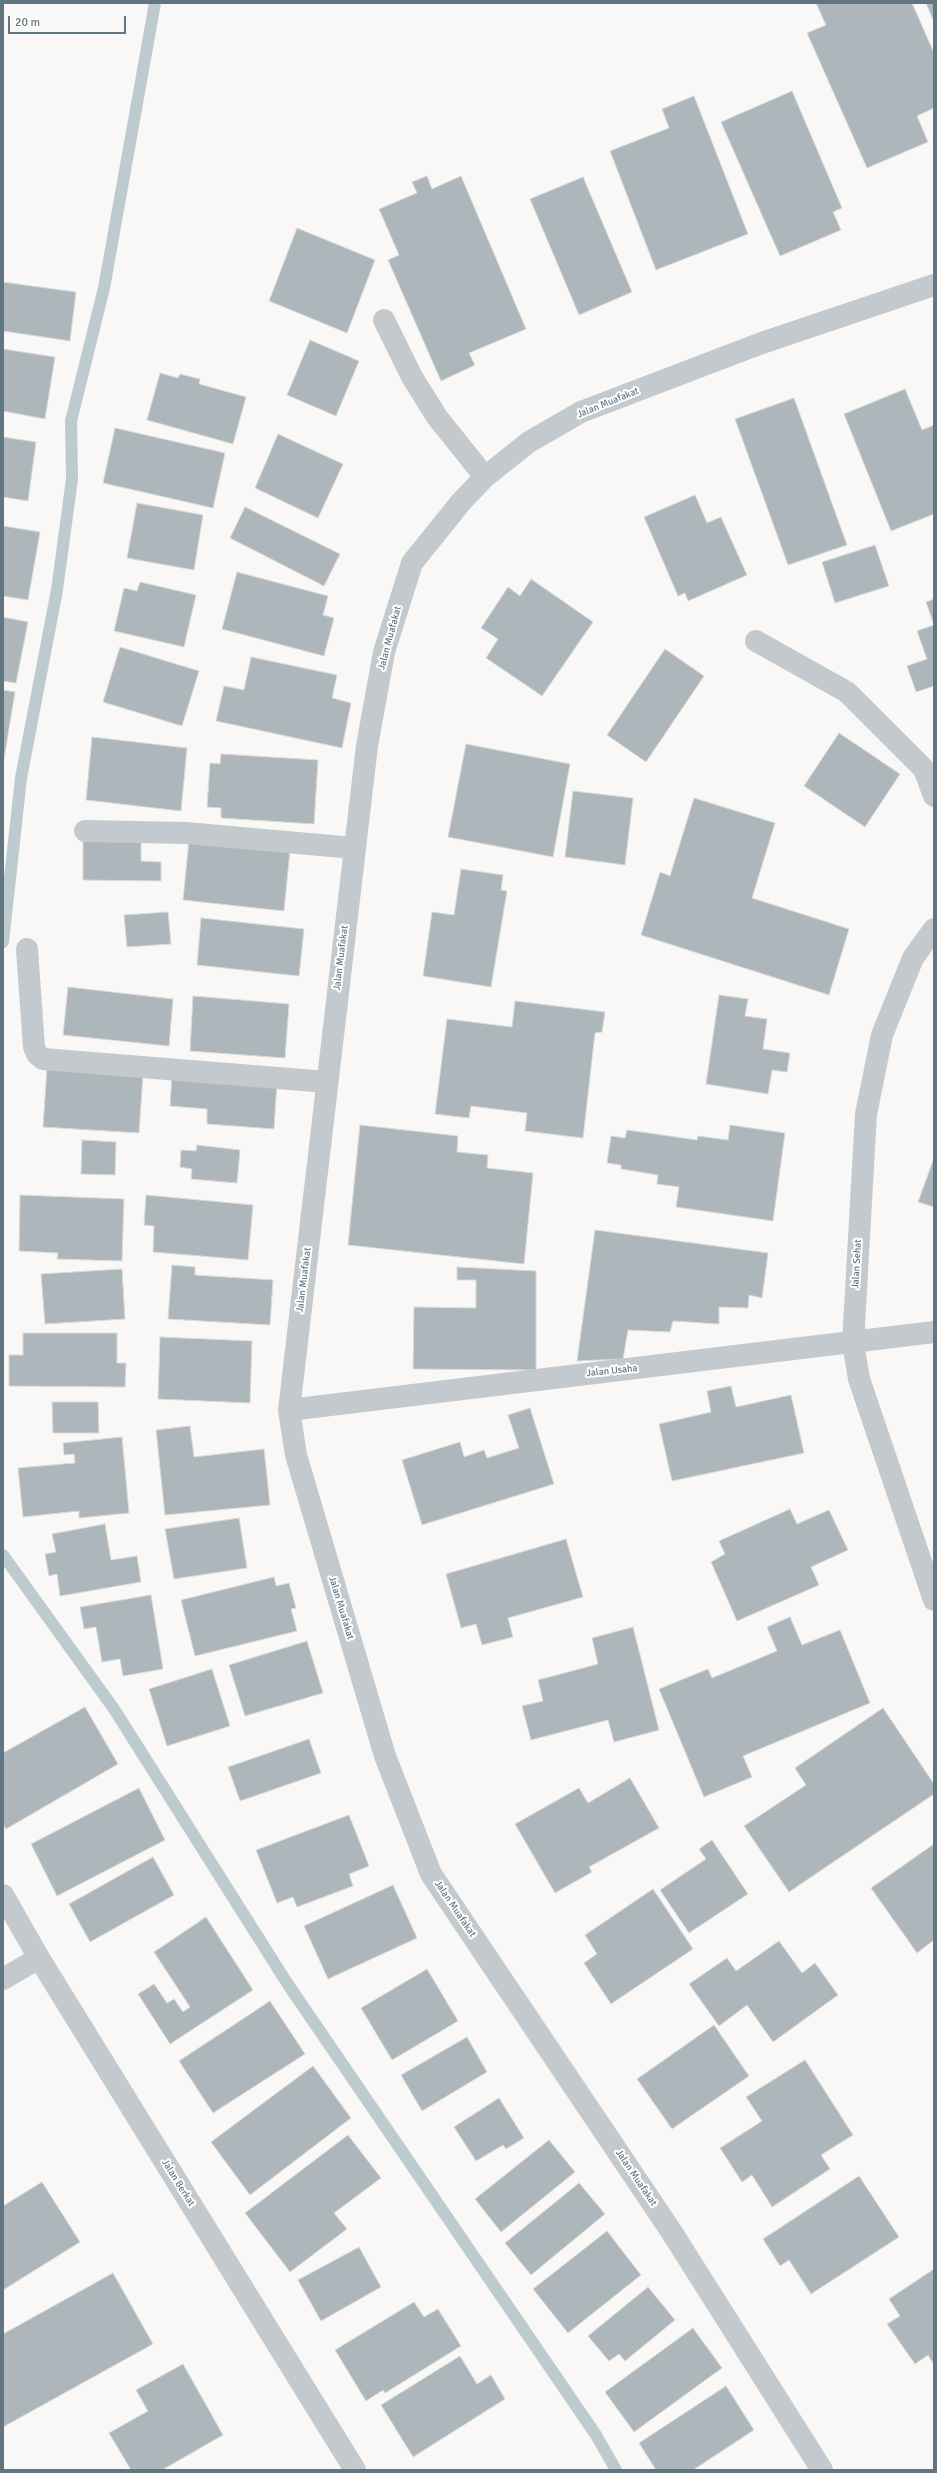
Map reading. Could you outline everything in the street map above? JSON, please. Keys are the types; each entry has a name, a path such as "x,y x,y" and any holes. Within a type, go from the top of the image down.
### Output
{"street":[{"name":"Jalan Muafakat","path":"822,2470 672,2231 431,1874 385,1756 296,1455 289,1410 367,746 384,652 412,563 461,502 485,478 529,442 581,412 759,344 934,285"},
{"path":"384,320 412,377 437,417 485,478"},
{"path":"756,641 847,692 924,770 934,796"},
{"path":"85,831 186,833 354,848"},
{"name":"Jalan Sehat","path":"934,929 913,958 882,1035 866,1114 853,1343 859,1379 934,1600"},
{"path":"27,949 34,1047 37,1054 43,1059 327,1082"},
{"name":"Jalan Usaha","path":"289,1410 934,1332"},
{"name":"Jalan Berkat","path":"3,1895 39,1958 355,2470"},
{"path":"3,1979 39,1958"}],"building":[{"path":"816,3 912,3 934,53 934,108 917,116 928,142 867,168 807,33 826,25"},
{"path":"926,3 934,3 934,22"},
{"path":"792,91 842,208 833,212 841,230 780,256 721,122"},
{"path":"694,96 748,234 656,270 610,151 669,128 662,109"},
{"path":"427,176 432,189 461,176 526,329 469,353 475,365 441,381 388,260 399,255 379,209 417,193 412,182"},
{"path":"583,177 632,292 579,315 530,199"},
{"path":"297,228 375,260 347,333 269,301"},
{"path":"3,282 76,292 70,341 3,331"},
{"path":"310,340 359,361 336,416 287,395"},
{"path":"3,349 55,357 45,419 3,411"},
{"path":"160,373 178,378 180,374 200,379 199,384 246,397 233,444 147,420"},
{"path":"905,389 922,430 934,425 934,514 891,531 844,414"},
{"path":"794,398 847,545 788,565 735,419"},
{"path":"115,428 225,453 213,508 103,483"},
{"path":"278,434 343,464 318,518 255,488"},
{"path":"3,437 36,442 28,501 3,497"},
{"path":"695,495 707,523 721,517 747,575 688,601 685,593 678,596 644,517"},
{"path":"137,503 203,515 194,570 127,558"},
{"path":"245,507 340,554 324,586 230,538"},
{"path":"3,526 40,532 28,600 3,596"},
{"path":"875,545 889,586 835,603 822,562"},
{"path":"237,572 328,596 323,615 334,618 324,656 222,629"},
{"path":"531,579 593,622 542,696 486,658 498,639 481,628 508,587 520,596"},
{"path":"140,582 196,595 184,647 114,631 124,588 137,591"},
{"path":"934,599 934,625 926,602"},
{"path":"3,617 28,622 16,683 3,681"},
{"path":"934,625 934,686 916,692 907,666 927,659 917,631"},
{"path":"120,647 199,671 182,726 103,702"},
{"path":"665,649 704,676 646,762 607,735"},
{"path":"251,657 337,675 332,698 351,703 342,748 216,721 224,686 244,690"},
{"path":"3,690 15,692 4,759 3,758"},
{"path":"839,733 900,774 865,827 804,786"},
{"path":"92,737 187,748 181,811 86,800"},
{"path":"466,744 570,764 553,857 448,837"},
{"path":"221,754 318,760 314,824 221,818 221,808 207,807 210,763 220,764"},
{"path":"573,791 633,798 625,865 565,857"},
{"path":"694,798 775,823 752,898 849,929 829,995 641,935 660,872 670,876"},
{"path":"83,838 141,839 141,861 161,862 161,881 83,880"},
{"path":"189,840 290,850 284,911 183,900"},
{"path":"461,869 503,875 501,890 507,891 491,987 423,976 432,912 454,915"},
{"path":"168,912 171,944 127,947 124,915"},
{"path":"201,918 304,929 299,976 197,965"},
{"path":"68,987 173,999 169,1046 63,1035"},
{"path":"719,995 748,999 745,1016 767,1019 763,1049 790,1053 787,1072 772,1070 768,1094 706,1084"},
{"path":"193,996 289,1004 285,1058 190,1051"},
{"path":"515,1001 605,1012 602,1032 595,1033 583,1138 525,1131 527,1113 471,1106 469,1118 435,1114 447,1019 512,1027"},
{"path":"47,1067 143,1074 139,1133 43,1127"},
{"path":"172,1075 277,1082 274,1129 207,1124 207,1109 170,1106"},
{"path":"360,1125 458,1136 457,1152 488,1155 487,1168 533,1173 524,1264 348,1245"},
{"path":"730,1125 785,1133 773,1221 676,1207 679,1187 657,1184 658,1175 621,1169 621,1165 607,1163 611,1136 625,1138 627,1130 697,1140 698,1136 728,1140"},
{"path":"82,1140 116,1142 115,1175 81,1174"},
{"path":"197,1145 240,1150 237,1183 191,1179 192,1169 180,1167 181,1150 196,1151"},
{"path":"934,1158 934,1207 918,1202"},
{"path":"20,1195 124,1199 122,1261 57,1259 58,1253 19,1251"},
{"path":"146,1195 253,1205 248,1260 153,1252 154,1226 144,1225"},
{"path":"595,1230 768,1253 762,1298 749,1295 748,1308 719,1307 719,1324 673,1321 670,1332 628,1330 623,1359 577,1361"},
{"path":"172,1265 195,1267 195,1275 273,1280 270,1325 168,1319"},
{"path":"457,1267 536,1271 536,1370 413,1369 414,1307 476,1308 476,1280 457,1280"},
{"path":"122,1269 125,1319 45,1324 41,1274"},
{"path":"23,1333 117,1333 117,1363 126,1363 125,1387 9,1386 9,1355 23,1355"},
{"path":"160,1337 252,1341 250,1403 158,1399"},
{"path":"731,1386 736,1407 791,1395 804,1453 672,1481 659,1424 711,1412 707,1391"},
{"path":"52,1402 98,1402 99,1433 53,1433"},
{"path":"530,1408 554,1484 422,1525 402,1460 460,1442 464,1457 484,1450 487,1458 519,1448 508,1415"},
{"path":"190,1426 194,1457 264,1449 270,1505 165,1515 156,1430"},
{"path":"122,1437 129,1513 79,1518 79,1511 23,1517 18,1468 75,1463 74,1454 64,1455 63,1443"},
{"path":"790,1509 797,1524 829,1510 848,1550 811,1567 819,1585 737,1621 711,1562 725,1554 719,1541"},
{"path":"239,1518 247,1568 174,1579 165,1529"},
{"path":"105,1524 111,1560 137,1556 141,1582 60,1596 57,1574 49,1576 45,1554 56,1552 52,1534"},
{"path":"566,1539 583,1597 508,1618 513,1637 482,1645 476,1624 461,1628 446,1574"},
{"path":"274,1577 276,1586 289,1583 296,1608 291,1609 297,1631 195,1656 181,1600"},
{"path":"151,1595 163,1669 123,1676 120,1659 102,1662 96,1627 84,1629 80,1607"},
{"path":"790,1617 802,1645 840,1630 870,1703 743,1756 752,1777 704,1797 659,1689 708,1669 712,1678 777,1651 767,1627"},
{"path":"633,1627 659,1730 614,1742 608,1720 531,1740 522,1706 543,1701 538,1680 598,1664 592,1638"},
{"path":"307,1641 323,1693 245,1716 229,1665"},
{"path":"212,1669 230,1726 167,1746 149,1689"},
{"path":"85,1707 118,1764 6,1829 3,1824 3,1753"},
{"path":"883,1708 934,1784 934,1794 789,1892 744,1826 806,1785 795,1768"},
{"path":"309,1739 321,1773 240,1801 228,1767"},
{"path":"630,1778 659,1828 589,1867 592,1872 555,1893 515,1824 579,1788 588,1803"},
{"path":"139,1788 165,1840 57,1896 31,1844"},
{"path":"349,1815 369,1866 349,1874 353,1886 297,1907 293,1897 277,1903 256,1850"},
{"path":"712,1840 748,1894 689,1933 660,1890 706,1859 699,1849"},
{"path":"934,1844 934,1940 917,1953 871,1888"},
{"path":"153,1857 174,1895 90,1942 69,1904"},
{"path":"393,1885 417,1938 328,1979 304,1926"},
{"path":"653,1889 693,1949 611,2004 584,1963 597,1954 585,1935"},
{"path":"206,1917 253,1990 170,2044 138,1994 154,1984 167,2003 174,1999 183,2012 190,2007 154,1952"},
{"path":"779,1941 802,1973 815,1963 838,1995 773,2042 747,2005 719,2026 689,1984 727,1958 736,1971"},
{"path":"427,1969 458,2021 392,2060 361,2008"},
{"path":"270,2001 305,2054 213,2113 179,2061"},
{"path":"714,2025 749,2076 672,2129 637,2079"},
{"path":"467,2037 487,2072 422,2111 401,2075"},
{"path":"805,2060 853,2135 821,2155 830,2169 772,2207 752,2175 742,2182 720,2148 762,2121 746,2097"},
{"path":"313,2066 351,2118 250,2195 211,2142"},
{"path":"499,2098 524,2138 506,2149 503,2145 476,2161 454,2127"},
{"path":"348,2135 381,2178 334,2213 347,2229 290,2272 245,2213"},
{"path":"549,2140 575,2172 501,2232 475,2199"},
{"path":"859,2176 899,2237 811,2294 789,2260 780,2266 763,2239"},
{"path":"42,2182 80,2242 3,2290 3,2206"},
{"path":"579,2183 605,2214 531,2275 505,2243"},
{"path":"607,2231 641,2275 568,2333 533,2289"},
{"path":"359,2247 381,2287 321,2321 298,2280"},
{"path":"934,2269 934,2365 928,2355 915,2364 887,2324 900,2316 889,2299"},
{"path":"113,2273 153,2344 3,2427 3,2334"},
{"path":"648,2287 675,2320 625,2361 619,2354 609,2361 588,2336"},
{"path":"414,2302 424,2317 438,2309 461,2346 385,2393 383,2390 366,2401 335,2350"},
{"path":"693,2328 722,2368 634,2432 605,2392"},
{"path":"460,2356 477,2384 491,2375 505,2399 413,2457 381,2405"},
{"path":"183,2364 223,2435 162,2470 131,2470 109,2433 148,2411 136,2390"},
{"path":"726,2386 754,2430 693,2470 656,2470 639,2443"}],"waterway":[{"path":"3,942 21,778 57,590 72,479 71,421 104,288 155,3"},
{"path":"3,1555 114,1709 287,1983 596,2435 616,2470"}]}
